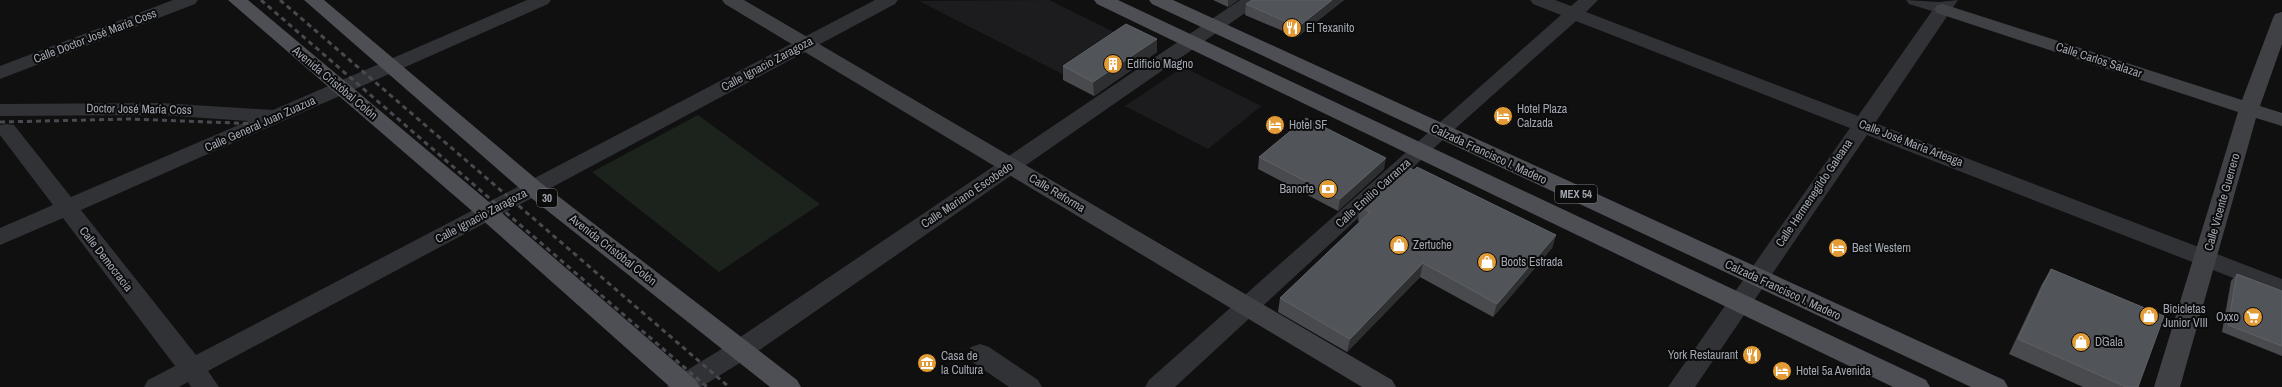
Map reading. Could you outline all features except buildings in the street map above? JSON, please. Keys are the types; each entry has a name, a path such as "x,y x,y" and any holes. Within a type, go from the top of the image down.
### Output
{"main road":[{"name":"Avenida Cristóbal Colón","path":"237,0 487,212 684,386"},
{"name":"Avenida Cristóbal Colón","path":"313,0 533,188 742,349 788,387"},
{"name":"MEX 54","path":"1102,0 1917,387"},
{"name":"Calzada Francisco I. Madero","path":"1158,0 1756,278 1995,387"}],"street":[{"name":"Calle Doctor José María Coss","path":"0,73 189,0"},
{"name":"Calle General Juan Zuazua","path":"0,237 392,67 542,0"},
{"name":"Calle Reforma","path":"731,0 1383,387"},
{"name":"Calle Ignacio Zaragoza","path":"157,387 889,0"},
{"name":"Calle Mariano Escobedo","path":"684,386 742,349 1252,0"},
{"name":"Calle José María Arteaga","path":"1539,0 1581,7 1862,124 2282,288"},
{"name":"Calle Carlos Salazar","path":"1915,0 1946,5 2282,120"},
{"name":"Calle Hermenegildo Galeana","path":"1681,387 1946,5"},
{"name":"Calle Emilio Carranza","path":"1158,387 1440,131 1581,7"},
{"name":"Calle Vicente Guerrero","path":"2167,387 2249,109 2282,18"},
{"name":"Doctor José María Coss","path":"4,120 161,108 279,116"},
{"name":"Calle Democracia","path":"4,120 66,208 206,387"},
{"path":"980,354 1029,387"}],"shaded area":[{"path":"1049,0 1126,38 1068,77 919,1"},
{"path":"1183,67 1261,106 1208,149 1125,106"},
{"path":"698,115 820,204 719,272 592,172"}],"railway":[{"path":"261,0 707,387"},
{"path":"280,0 729,387"},
{"path":"0,122 130,119 261,124"}],"place":[{"name":"El Texanito","path":"1292,28"},
{"name":"Edificio Magno","path":"1113,64"},
{"name":"Hotel Plaza Calzada","path":"1503,116"},
{"name":"Hotel SF","path":"1275,125"},
{"name":"Banorte","path":"1328,189"},
{"name":"Zertuche","path":"1399,245"},
{"name":"Best Western","path":"1838,248"},
{"name":"Boots Estrada","path":"1487,262"},
{"name":"Bicicletas Junior VIII","path":"2149,316"},
{"name":"Oxxo","path":"2253,317"},
{"name":"D´Gala","path":"2081,342"},
{"name":"York Restaurant","path":"1752,355"},
{"name":"Casa de la Cultura","path":"927,363"},
{"name":"Hotel 5a Avenida","path":"1782,371"}]}
